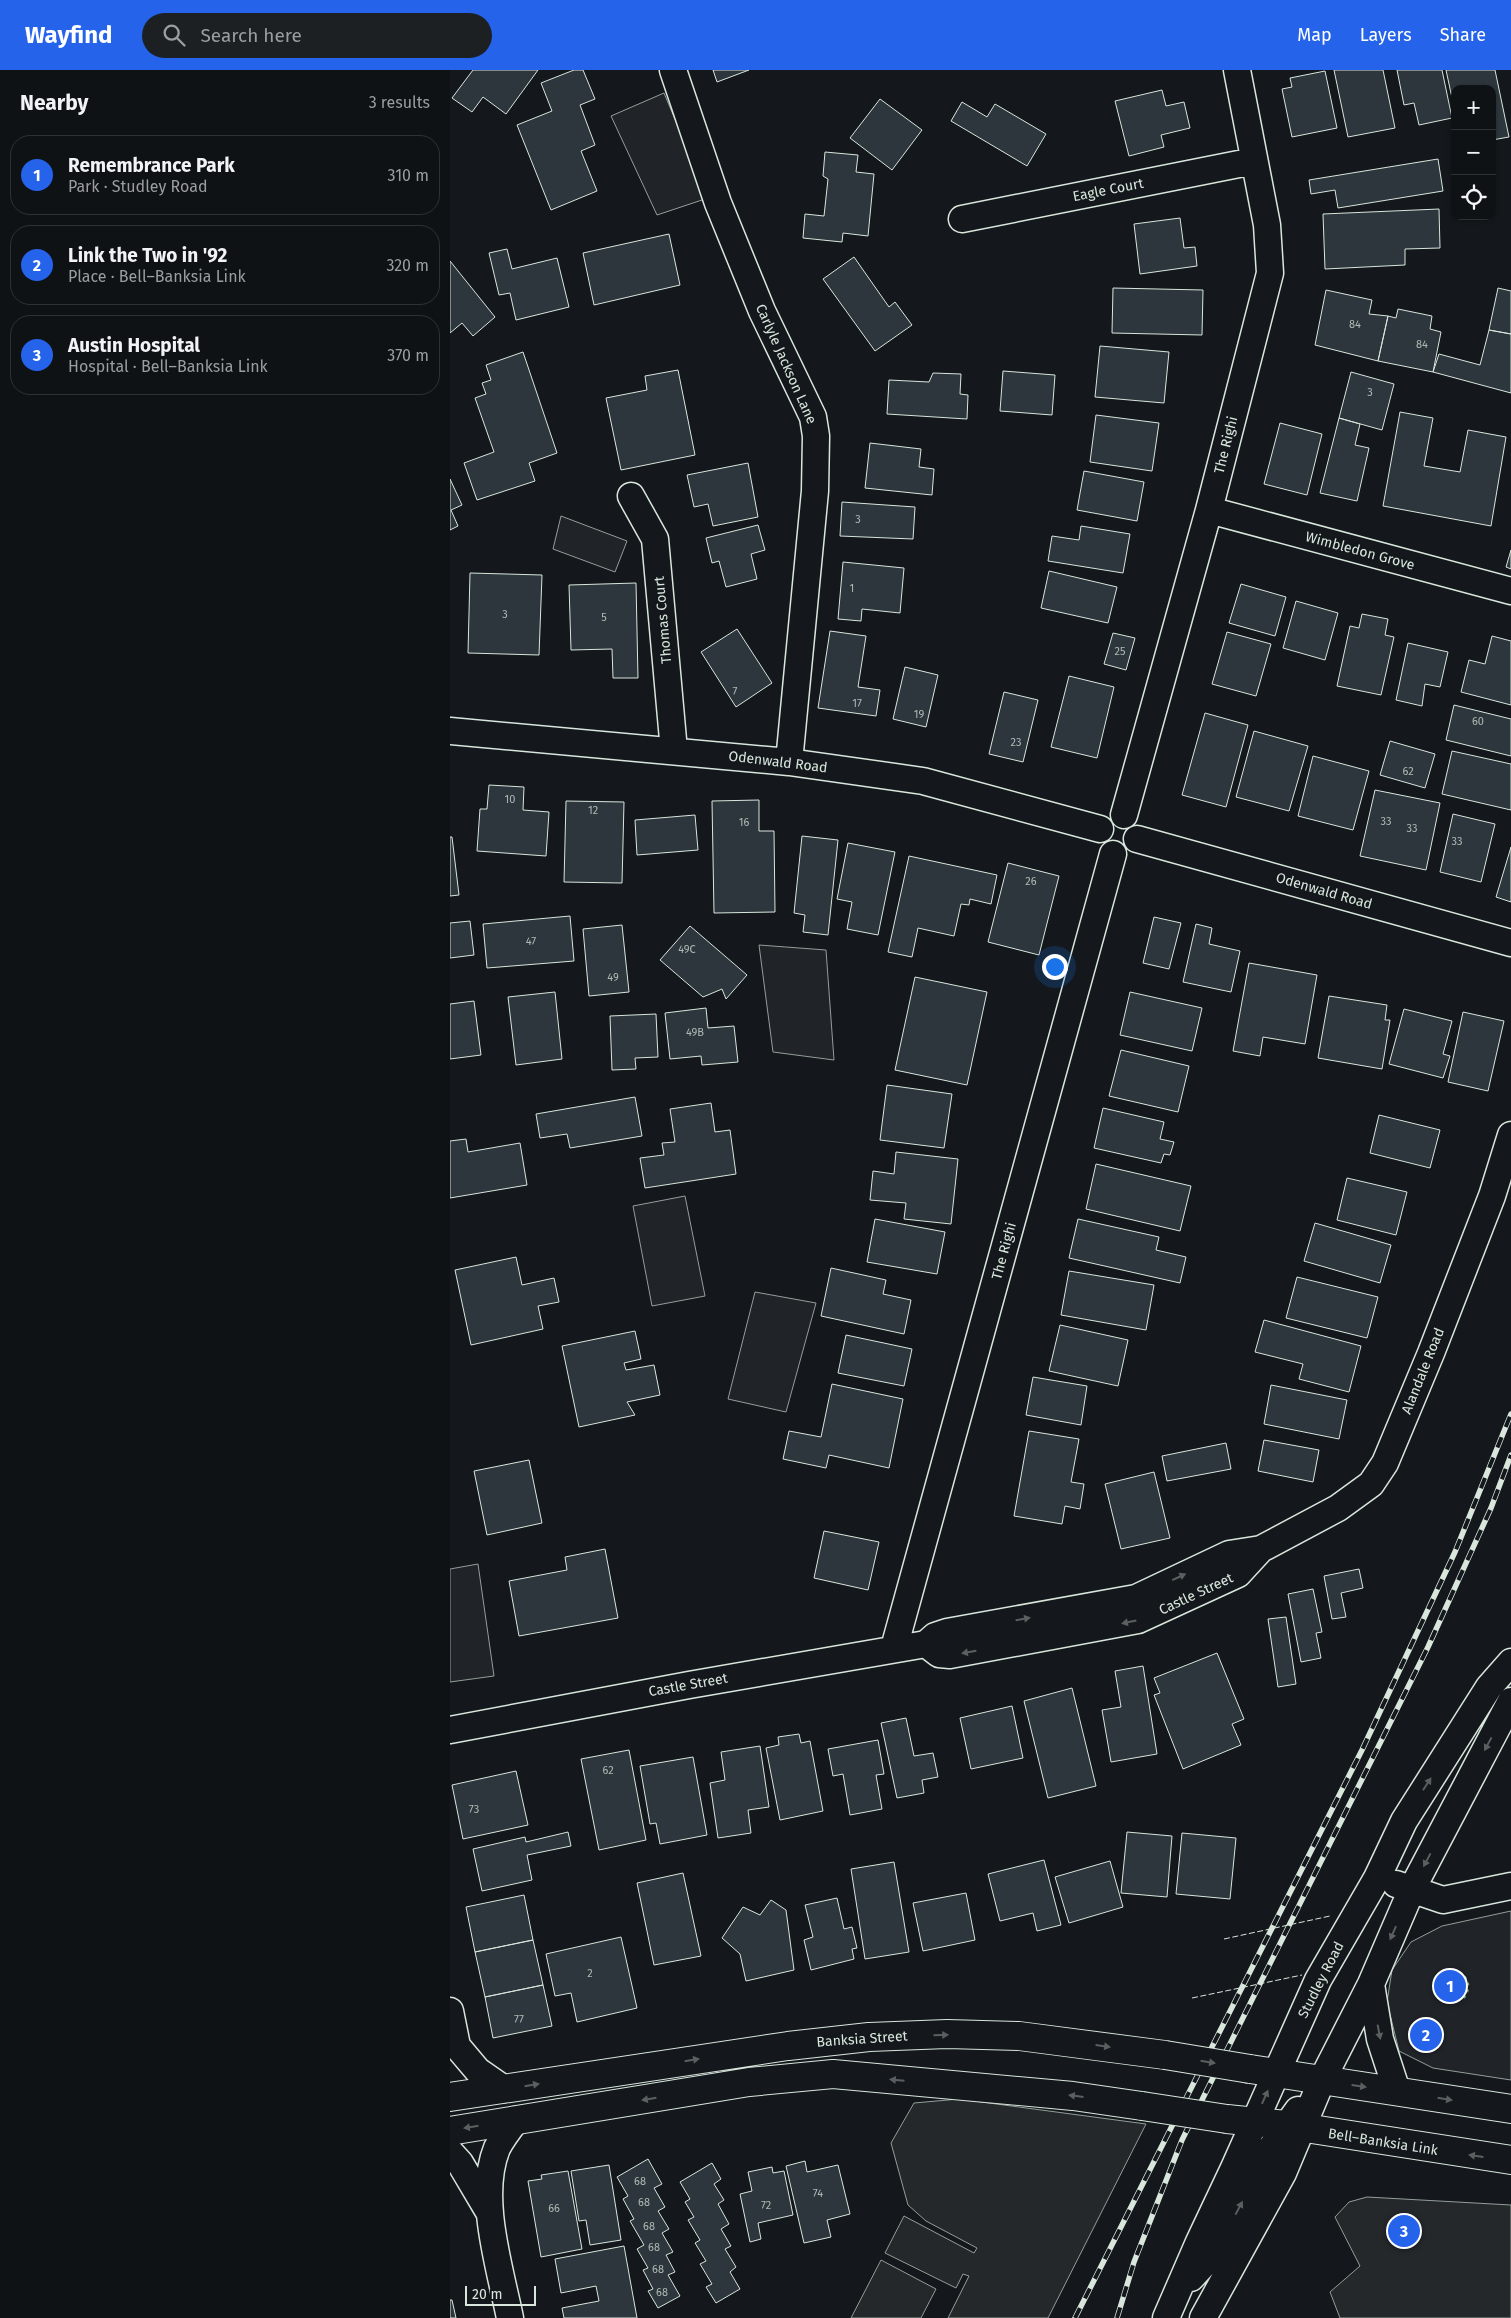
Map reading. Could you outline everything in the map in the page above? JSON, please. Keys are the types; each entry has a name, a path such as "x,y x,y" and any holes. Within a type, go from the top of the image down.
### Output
{"highway":[{"name":"Banksia Street","path":"450,2097 788,2046 879,2036 947,2034 1019,2036 1263,2071"},
{"path":"1263,2071 1511,2109"},
{"path":"450,2131 749,2082 833,2074 1073,2096 1228,2119 1255,2121"},
{"name":"Bell–Banksia Link","path":"1255,2121 1511,2160"}],"street":[{"name":"Carlyle Jackson Lane","path":"673,70 718,203 762,311 813,417 816,436 815,491 789,762"},
{"name":"The Righi","path":"1124,816 1209,510 1270,273 1267,225 1237,70"},
{"name":"Eagle Court","path":"962,219 1254,161"},
{"name":"Thomas Court","path":"631,496 655,539 674,751"},
{"name":"Wimbledon Grove","path":"1209,510 1511,591"},
{"name":"Odenwald Road","path":"450,731 789,762 923,781 1100,829"},
{"path":"1116,815 1124,816 1135,824 1137,839 1128,851 1113,854 1101,844 1100,829 1103,822 1109,817 1116,815"},
{"name":"Odenwald Road","path":"1137,839 1511,943"},
{"name":"The Righi","path":"894,1648 1113,854"},
{"name":"Alandale Road","path":"1262,1549 1338,1508 1371,1484 1385,1463 1492,1196 1511,1135"},
{"name":"Castle Street","path":"450,1730 894,1648 926,1644 939,1654 950,1655 1138,1620 1238,1574 1262,1549"},
{"name":"Studley Road","path":"1202,2318 1216,2251 1255,2121 1263,2071 1377,1878 1404,1821 1489,1687 1511,1662"},
{"name":"Studley Road","path":"1166,2318 1181,2286 1216,2251 1283,2173 1294,2127 1322,2080 1371,1984 1412,1889 1511,1701"},
{"path":"1377,1878 1443,1900 1511,1886"},
{"path":"1371,1984 1380,2039 1397,2091"},
{"path":"450,2011 453,2056 504,2089"},
{"path":"510,2318 488,2212 497,2150 503,2136 516,2120"},
{"path":"450,2152 460,2163 488,2212"}],"shaded area":[{"path":"664,93 708,198 657,215 611,116"},
{"path":"561,516 627,541 615,572 553,549"},
{"path":"759,945 826,950 834,1060 773,1052"},
{"path":"685,1196 705,1296 652,1306 633,1206"},
{"path":"755,1292 816,1303 786,1412 728,1399"},
{"path":"478,1564 494,1676 450,1682 450,1569"},
{"path":"1511,1911 1511,2080 1433,2068 1399,2051 1387,2002 1392,1970 1411,1942 1442,1926"},
{"path":"959,2099 1146,2124 1048,2318 948,2318 969,2276 963,2274 956,2288 885,2253 904,2216 974,2253 977,2248 926,2221 908,2205 891,2143 914,2103"},
{"path":"1367,2197 1511,2205 1511,2318 1340,2318 1330,2292 1360,2266 1335,2217 1349,2202"},
{"path":"881,2260 936,2289 921,2318 851,2318"}],"building":[{"path":"473,70 538,70 506,114 483,97 472,112 452,98"},
{"path":"574,70 583,70 595,99 580,105 595,145 581,151 597,191 551,210 517,125 552,111 541,83"},
{"path":"713,70 749,70 717,82"},
{"path":"1334,70 1383,70 1395,128 1348,137"},
{"path":"1397,70 1442,70 1451,118 1419,125 1414,103 1404,105"},
{"path":"1446,70 1495,70 1509,137 1496,139 1496,85 1451,85 1451,93"},
{"path":"1325,71 1337,128 1292,137 1282,89 1292,87 1290,78"},
{"path":"1162,90 1166,106 1184,102 1190,128 1161,135 1164,147 1129,156 1115,101"},
{"path":"880,99 922,130 892,170 850,138"},
{"path":"962,102 987,117 995,104 1046,134 1027,166 951,121"},
{"path":"825,152 858,155 856,172 874,174 868,236 843,233 842,242 803,238 805,214 824,216 828,179 823,176"},
{"path":"1438,159 1443,191 1338,208 1335,190 1311,194 1309,180"},
{"path":"1439,209 1440,248 1405,249 1405,265 1325,269 1323,214"},
{"path":"1180,218 1184,248 1195,247 1197,266 1140,274 1134,224"},
{"path":"669,234 680,285 594,305 583,253"},
{"path":"507,249 512,269 557,258 569,307 516,320 510,293 499,295 489,253"},
{"path":"854,257 889,307 895,302 912,325 875,351 823,279"},
{"path":"450,261 495,317 473,336 462,323 450,333"},
{"path":"1113,288 1203,290 1202,335 1112,333"},
{"path":"1498,288 1511,291 1511,334 1489,330"},
{"path":"1326,290 1372,300 1369,314 1388,316 1378,361 1315,345"},
{"path":"1398,309 1432,316 1430,329 1441,332 1433,372 1378,361 1388,316 1396,318"},
{"path":"1489,330 1511,334 1511,393 1433,372 1439,354 1480,365"},
{"path":"1100,346 1169,352 1164,403 1095,397"},
{"path":"523,352 557,453 529,463 535,481 477,500 464,463 494,452 475,398 486,394 482,383 491,380 486,365"},
{"path":"678,370 695,455 621,470 606,398 647,390 645,376"},
{"path":"1003,371 1055,375 1052,415 1000,411"},
{"path":"1351,372 1394,384 1382,430 1339,418"},
{"path":"933,373 961,374 960,394 968,395 967,419 887,414 889,380 929,382"},
{"path":"1400,412 1433,418 1424,466 1460,472 1468,430 1506,437 1491,526 1383,506"},
{"path":"1096,415 1159,423 1152,471 1090,462"},
{"path":"1339,418 1360,424 1355,445 1369,448 1357,501 1320,493"},
{"path":"1280,423 1322,434 1307,495 1264,484"},
{"path":"870,443 921,449 919,467 934,469 932,495 865,488"},
{"path":"748,463 758,517 713,526 708,504 694,507 687,475"},
{"path":"1084,471 1144,482 1137,521 1077,510"},
{"path":"450,479 462,505 451,510 458,526 450,530"},
{"path":"842,502 915,507 913,539 840,536"},
{"path":"758,525 765,550 751,554 757,579 726,587 719,561 712,563 706,538"},
{"path":"1081,526 1130,534 1123,573 1048,561 1052,536 1079,540"},
{"path":"1511,550 1511,569 1506,567"},
{"path":"843,562 904,568 900,613 862,609 861,621 838,619"},
{"path":"1049,571 1117,587 1108,623 1041,608"},
{"path":"470,573 542,575 539,655 468,653"},
{"path":"636,583 638,678 613,678 612,649 571,650 569,585"},
{"path":"1241,584 1286,597 1275,636 1229,623"},
{"path":"1296,601 1338,613 1325,660 1283,648"},
{"path":"1362,614 1388,619 1385,635 1394,637 1381,695 1337,686 1350,626 1359,628"},
{"path":"737,629 772,683 736,707 701,652"},
{"path":"830,631 866,636 858,687 880,690 876,716 818,708"},
{"path":"1227,632 1271,644 1256,696 1212,684"},
{"path":"1113,633 1135,638 1126,670 1104,664"},
{"path":"1492,636 1511,641 1511,705 1461,692 1469,660 1485,664"},
{"path":"1408,643 1448,652 1440,687 1425,684 1422,706 1396,700"},
{"path":"905,667 938,675 926,727 893,719"},
{"path":"1069,676 1114,687 1097,758 1051,747"},
{"path":"1004,692 1038,700 1023,762 989,754"},
{"path":"1454,705 1511,719 1511,756 1446,740"},
{"path":"1205,713 1248,725 1226,807 1182,795"},
{"path":"1254,731 1308,746 1289,811 1236,797"},
{"path":"1390,741 1435,754 1425,788 1380,775"},
{"path":"1452,751 1511,764 1511,810 1442,794"},
{"path":"1313,756 1369,771 1353,830 1298,816"},
{"path":"489,785 524,787 523,810 549,812 546,856 477,851 480,809 487,809"},
{"path":"1375,790 1440,803 1426,870 1360,856"},
{"path":"759,800 759,831 774,831 775,912 714,913 712,801"},
{"path":"566,801 624,802 622,883 564,882"},
{"path":"1453,814 1495,824 1481,882 1440,872"},
{"path":"695,815 698,850 637,855 635,820"},
{"path":"802,836 838,840 828,935 803,932 805,915 794,913"},
{"path":"450,837 452,837 459,895 450,896"},
{"path":"848,843 895,852 878,935 847,929 852,902 837,899"},
{"path":"1511,847 1511,902 1496,897"},
{"path":"909,856 997,875 991,904 970,899 969,905 961,904 954,936 918,928 912,957 888,952"},
{"path":"1008,863 1059,876 1039,955 988,942"},
{"path":"570,916 574,961 487,968 483,924"},
{"path":"1154,917 1181,923 1169,969 1143,963"},
{"path":"470,921 474,955 450,958 450,923"},
{"path":"1196,924 1212,928 1209,944 1240,951 1231,992 1183,982"},
{"path":"622,925 629,992 589,996 583,929"},
{"path":"690,926 747,975 726,999 722,989 703,997 660,960"},
{"path":"1249,963 1317,975 1305,1044 1263,1037 1260,1056 1233,1051"},
{"path":"915,977 987,992 967,1085 895,1070"},
{"path":"555,992 562,1059 516,1065 508,997"},
{"path":"1130,992 1202,1008 1192,1051 1120,1035"},
{"path":"1329,996 1387,1005 1385,1020 1390,1020 1382,1069 1318,1058"},
{"path":"474,1001 481,1055 450,1059 450,1004"},
{"path":"706,1008 708,1028 734,1026 738,1062 702,1065 701,1056 670,1059 665,1013"},
{"path":"1404,1009 1452,1021 1443,1054 1450,1056 1443,1078 1389,1064"},
{"path":"1463,1012 1504,1021 1488,1091 1448,1082"},
{"path":"656,1014 658,1057 635,1058 636,1069 612,1070 610,1016"},
{"path":"1121,1050 1189,1066 1178,1112 1109,1096"},
{"path":"887,1085 952,1094 944,1148 880,1140"},
{"path":"635,1097 642,1136 570,1148 567,1134 540,1138 536,1114"},
{"path":"711,1103 715,1132 730,1130 736,1174 645,1188 640,1158 664,1155 662,1143 675,1142 670,1109"},
{"path":"1103,1108 1164,1122 1160,1139 1174,1142 1170,1155 1164,1154 1161,1163 1094,1148"},
{"path":"1379,1115 1440,1130 1430,1168 1370,1153"},
{"path":"466,1139 468,1152 520,1143 527,1185 450,1198 450,1141"},
{"path":"896,1152 958,1159 951,1224 904,1219 906,1203 870,1200 873,1171 894,1174"},
{"path":"1096,1164 1191,1186 1180,1231 1086,1209"},
{"path":"1347,1178 1407,1192 1396,1235 1337,1220"},
{"path":"875,1219 945,1232 937,1274 867,1262"},
{"path":"1078,1219 1159,1237 1156,1250 1186,1257 1180,1283 1069,1258"},
{"path":"1315,1223 1391,1245 1380,1283 1304,1261"},
{"path":"516,1257 522,1285 554,1278 559,1302 538,1306 543,1329 471,1345 455,1270"},
{"path":"831,1268 886,1280 883,1294 911,1300 904,1334 821,1316"},
{"path":"1069,1271 1154,1285 1146,1330 1061,1315"},
{"path":"1297,1277 1378,1297 1367,1338 1286,1318"},
{"path":"1264,1320 1361,1346 1349,1392 1299,1379 1303,1364 1255,1352"},
{"path":"1060,1325 1128,1340 1118,1386 1049,1371"},
{"path":"635,1331 641,1359 624,1363 626,1370 654,1365 660,1395 627,1402 635,1415 579,1427 562,1346"},
{"path":"846,1335 912,1349 904,1386 838,1373"},
{"path":"1033,1377 1087,1386 1081,1425 1026,1415"},
{"path":"832,1384 903,1399 889,1468 829,1455 826,1468 783,1459 789,1431 821,1437"},
{"path":"1271,1385 1347,1400 1339,1439 1264,1424"},
{"path":"1029,1431 1079,1439 1071,1482 1084,1484 1080,1509 1065,1506 1062,1524 1014,1516"},
{"path":"1264,1440 1319,1450 1313,1482 1258,1471"},
{"path":"1226,1443 1231,1469 1167,1481 1162,1456"},
{"path":"529,1460 542,1523 487,1535 474,1471"},
{"path":"1154,1472 1170,1538 1121,1549 1105,1484"},
{"path":"824,1531 879,1542 868,1590 814,1578"},
{"path":"605,1549 618,1618 519,1636 509,1581 567,1570 565,1557"},
{"path":"1359,1569 1363,1588 1341,1593 1346,1617 1332,1619 1324,1576"},
{"path":"1313,1589 1322,1632 1316,1633 1321,1658 1301,1662 1288,1594"},
{"path":"1286,1617 1296,1684 1278,1687 1268,1619"},
{"path":"1217,1653 1244,1719 1232,1724 1241,1745 1183,1769 1154,1695 1160,1693 1154,1678"},
{"path":"1143,1666 1157,1754 1111,1762 1102,1710 1121,1707 1115,1671"},
{"path":"1072,1688 1096,1786 1048,1798 1024,1701"},
{"path":"1012,1706 1023,1758 971,1769 960,1718"},
{"path":"906,1718 914,1756 933,1753 938,1777 922,1780 924,1793 897,1798 881,1723"},
{"path":"799,1734 801,1743 810,1741 823,1811 780,1820 766,1748 779,1745 778,1737"},
{"path":"878,1740 884,1774 876,1775 882,1809 850,1815 843,1774 833,1776 828,1749"},
{"path":"760,1746 769,1807 748,1810 751,1833 718,1838 710,1783 725,1780 721,1752"},
{"path":"629,1750 646,1840 599,1850 581,1759"},
{"path":"693,1757 707,1835 660,1844 656,1823 650,1824 640,1766"},
{"path":"516,1771 528,1825 463,1839 452,1785"},
{"path":"568,1832 571,1846 527,1855 532,1880 482,1891 473,1849 525,1837 526,1842"},
{"path":"1127,1832 1172,1836 1167,1897 1121,1893"},
{"path":"1182,1833 1236,1838 1230,1899 1176,1894"},
{"path":"1044,1860 1061,1925 1037,1931 1033,1913 1000,1921 988,1874"},
{"path":"1110,1861 1123,1907 1069,1923 1055,1877"},
{"path":"894,1862 909,1952 865,1959 851,1869"},
{"path":"683,1873 701,1956 654,1965 637,1883"},
{"path":"966,1893 975,1940 923,1951 913,1903"},
{"path":"524,1895 533,1940 475,1952 466,1907"},
{"path":"837,1898 844,1929 852,1927 857,1948 852,1949 854,1959 811,1970 804,1940 813,1937 805,1905"},
{"path":"771,1900 786,1910 794,1970 746,1981 740,1954 722,1938 743,1907 760,1915"},
{"path":"621,1937 637,2008 577,2022 571,1993 555,1996 546,1954"},
{"path":"533,1940 543,1985 485,1997 475,1952"},
{"path":"543,1985 552,2026 493,2038 485,1997"},
{"path":"648,2159 662,2184 654,2188 665,2207 658,2211 669,2229 662,2233 673,2252 666,2255 675,2272 668,2275 680,2296 658,2308 648,2291 653,2289 643,2270 648,2268 637,2249 644,2245 630,2221 634,2219 623,2199 628,2196 617,2177"},
{"path":"805,2161 807,2172 838,2165 850,2214 827,2220 831,2237 804,2243 786,2166"},
{"path":"712,2163 721,2179 714,2184 724,2200 718,2204 729,2224 721,2229 731,2246 725,2249 736,2267 730,2272 740,2289 716,2303 706,2287 712,2284 700,2264 706,2261 695,2243 700,2240 688,2220 694,2217 685,2202 690,2199 680,2182"},
{"path":"609,2165 621,2240 590,2245 586,2220 579,2221 571,2171"},
{"path":"772,2167 773,2173 784,2171 793,2215 758,2223 761,2239 750,2242 740,2194 752,2191 748,2172"},
{"path":"568,2171 582,2249 541,2257 528,2181 542,2179 541,2175"},
{"path":"624,2246 637,2318 564,2318 562,2308 599,2301 596,2286 561,2293 555,2259"},
{"path":"450,2300 452,2300 456,2318 450,2318"}],"railway":[{"path":"1075,2318 1362,1750 1455,1552 1511,1414"},
{"path":"1117,2318 1134,2262 1182,2140 1428,1647 1491,1508 1511,1455"}],"hedge":[{"path":"1459,1973 1465,1979 1467,1985 1462,1999"}],"fence":[{"path":"1224,1939 1330,1916"},
{"path":"1192,1998 1302,1975"}],"place":[{"name":"Remembrance Park","path":"1450,1986"},
{"name":"Link the Two in '92","path":"1426,2035"},
{"name":"Austin Hospital","path":"1404,2231"}]}
